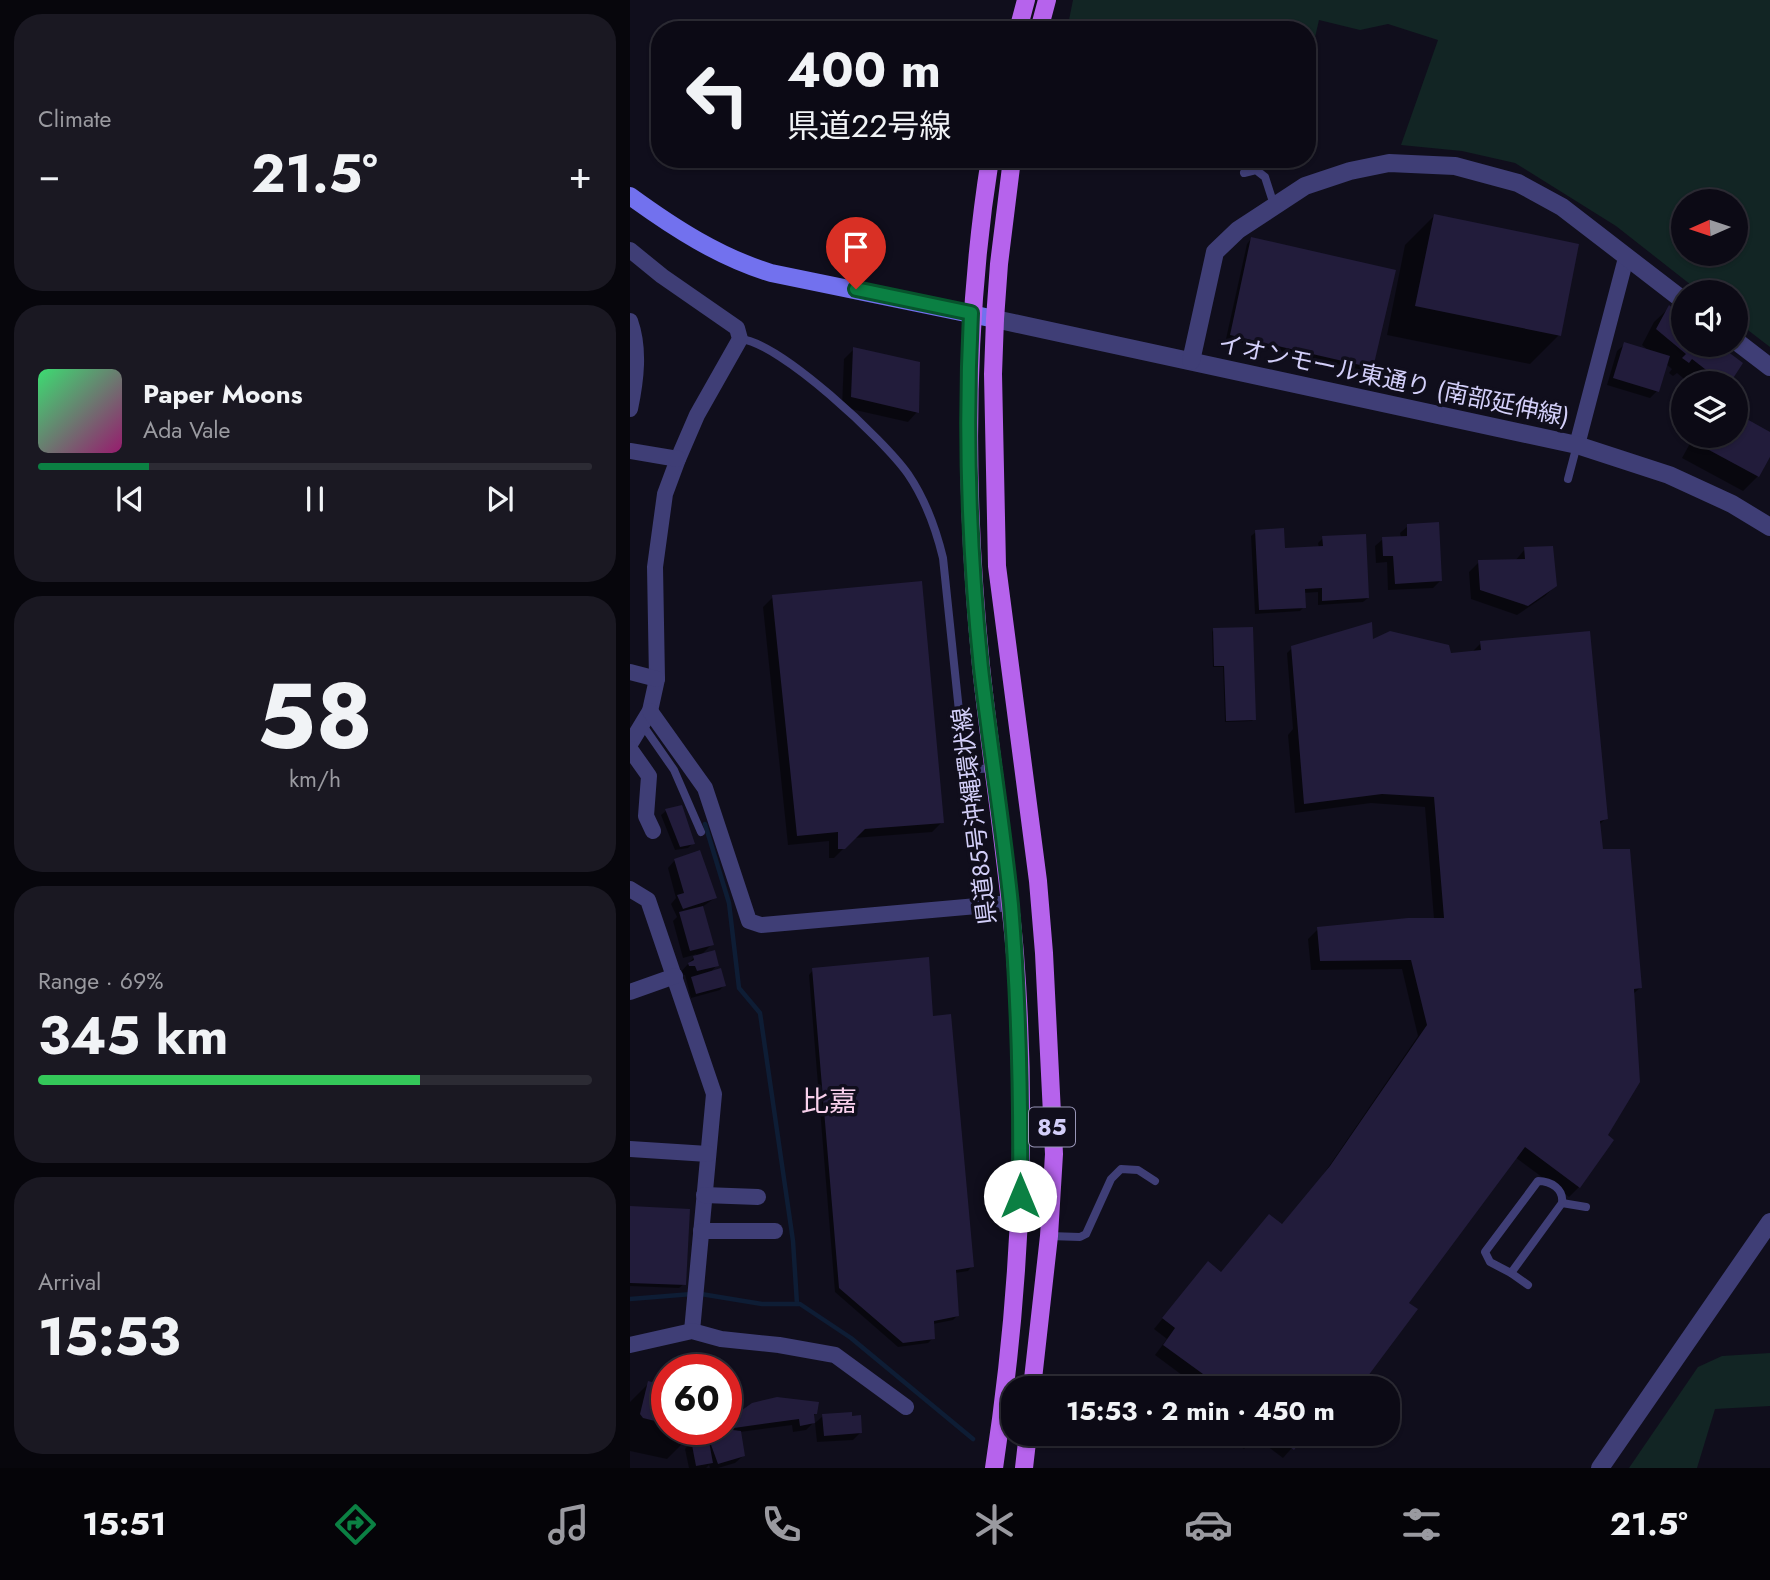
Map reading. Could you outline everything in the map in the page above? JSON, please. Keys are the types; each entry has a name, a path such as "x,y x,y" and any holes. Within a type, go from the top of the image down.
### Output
{"main road":[{"path":"1020,21 1026,0"},
{"path":"1041,21 1047,0"},
{"name":"県道85号沖縄環状線","path":"989,168 971,313 968,372 969,492 981,668 1010,903 1020,1059 1020,1196 1012,1304 994,1468"},
{"name":"85","path":"1011,168 1000,252 993,374 997,566 1038,881 1054,1154 1049,1236 1033,1376"},
{"path":"630,196 688,236 744,265 995,318"},
{"path":"1024,1468 1027,1446"}],"street":[{"path":"1191,361 1215,252 1238,230 1305,186 1350,171 1390,163 1455,166 1518,183 1562,206 1671,291"},
{"path":"630,250 662,276 737,328 740,339 707,396 665,494 655,567 657,679 646,718 630,746 649,776 646,816 653,831"},
{"path":"1577,445 1626,258"},
{"name":"イオンモール東通り (南部延伸線)","path":"995,318 1577,445 1670,475 1732,504 1770,527"},
{"path":"630,321 636,354 630,409"},
{"path":"1748,350 1770,367"},
{"path":"630,451 678,459"},
{"path":"630,671 657,679"},
{"path":"646,718 705,789 749,921 761,925 1010,903"},
{"path":"630,889 648,900 714,1094 692,1331"},
{"path":"630,992 675,976"},
{"path":"630,1149 708,1154"},
{"path":"704,1195 758,1197"},
{"path":"1600,1468 1769,1224"},
{"path":"701,1231 775,1231"},
{"path":"630,1345 692,1331 721,1339 779,1345 835,1355 906,1407"}],"lane":[{"path":"1244,173 1256,170 1265,177 1274,205"},
{"path":"740,339 752,340 806,375 879,440 909,476 937,533 943,558 964,759 968,766 994,768"},
{"path":"1568,479 1577,445"},
{"path":"646,718 674,770 701,832"},
{"path":"1049,1236 1080,1237 1086,1234 1111,1179 1121,1169 1138,1170 1156,1181"},
{"path":"1511,1273 1562,1203 1563,1195 1550,1183 1538,1181 1485,1252 1490,1262 1528,1285"},
{"path":"1562,1203 1586,1207"}],"green space":[{"path":"1073,0 1770,0 1770,347 1748,330 1748,280 1685,280 1616,226 1515,163 1462,151 1401,145 1438,40 1388,24 1360,30 1319,20 1316,33 1316,21 1069,21"},
{"path":"1770,1353 1770,1406 1715,1409 1697,1468 1629,1468 1698,1367 1722,1356"}],"building":[{"path":"1434,214 1579,244 1561,336 1415,306"},
{"path":"1251,237 1396,270 1373,368 1230,335"},
{"path":"1669,305 1671,342 1656,329"},
{"path":"1624,342 1670,356 1659,392 1613,378"},
{"path":"853,347 920,362 919,413 851,397"},
{"path":"1735,357 1743,363 1738,371 1708,371 1692,359 1689,363 1682,358"},
{"path":"1748,420 1770,432 1770,457 1759,477 1705,448 1748,448"},
{"path":"1439,522 1442,581 1395,584 1393,556 1383,556 1382,537 1407,536 1407,524"},
{"path":"1284,528 1285,548 1323,546 1322,536 1366,534 1369,598 1322,601 1322,588 1305,589 1306,608 1259,610 1255,530"},
{"path":"1553,546 1557,586 1528,606 1480,590 1478,560 1525,559 1524,547"},
{"path":"922,581 944,823 865,829 845,849 838,849 838,832 797,836 772,595"},
{"path":"1372,622 1373,639 1390,631 1449,645 1451,653 1481,650 1480,641 1590,631 1608,819 1600,821 1603,849 1630,849 1642,988 1634,989 1640,1082 1608,1135 1614,1140 1580,1188 1525,1147 1409,1303 1418,1309 1368,1376 1202,1376 1203,1374 1163,1345 1175,1328 1162,1318 1208,1261 1221,1272 1269,1214 1282,1224 1330,1166 1427,1025 1411,960 1320,961 1317,927 1408,918 1444,918 1434,797 1382,794 1304,804 1291,646"},
{"path":"1253,627 1256,720 1226,721 1224,666 1214,666 1213,628"},
{"path":"682,805 695,844 680,847 665,809"},
{"path":"700,850 717,898 683,909 677,895 684,893 674,859"},
{"path":"703,906 714,945 690,951 679,912"},
{"path":"715,950 719,966 697,971 695,966 689,966 688,963 694,960 693,956"},
{"path":"929,957 933,1016 951,1014 974,1267 956,1270 959,1316 934,1321 935,1339 903,1343 839,1288 812,968"},
{"path":"721,968 726,986 696,994 691,977"},
{"path":"630,1206 690,1209 686,1285 630,1283"},
{"path":"648,1381 651,1382 651,1420 640,1414"},
{"path":"777,1397 819,1402 817,1414 814,1414 815,1423 800,1426 799,1419 742,1427 742,1410 752,1403"},
{"path":"852,1412 852,1416 861,1415 862,1433 824,1436 822,1414"},
{"path":"742,1437 745,1456 718,1464 711,1445 742,1445"},
{"path":"692,1445 710,1445 713,1463 696,1466"}],"waterway":[{"path":"705,824 729,903 739,988 760,1013 793,1241 797,1304"},
{"path":"630,1299 692,1294"},
{"path":"701,1294 762,1304 800,1304 851,1338 973,1439"}],"district":[{"name":"比嘉","path":"829,1101"}],"route":[{"path":"856,289 971,313 968,372 973,572 981,668 1008,878 1016,969 1020,1059 1020,1196"}]}
